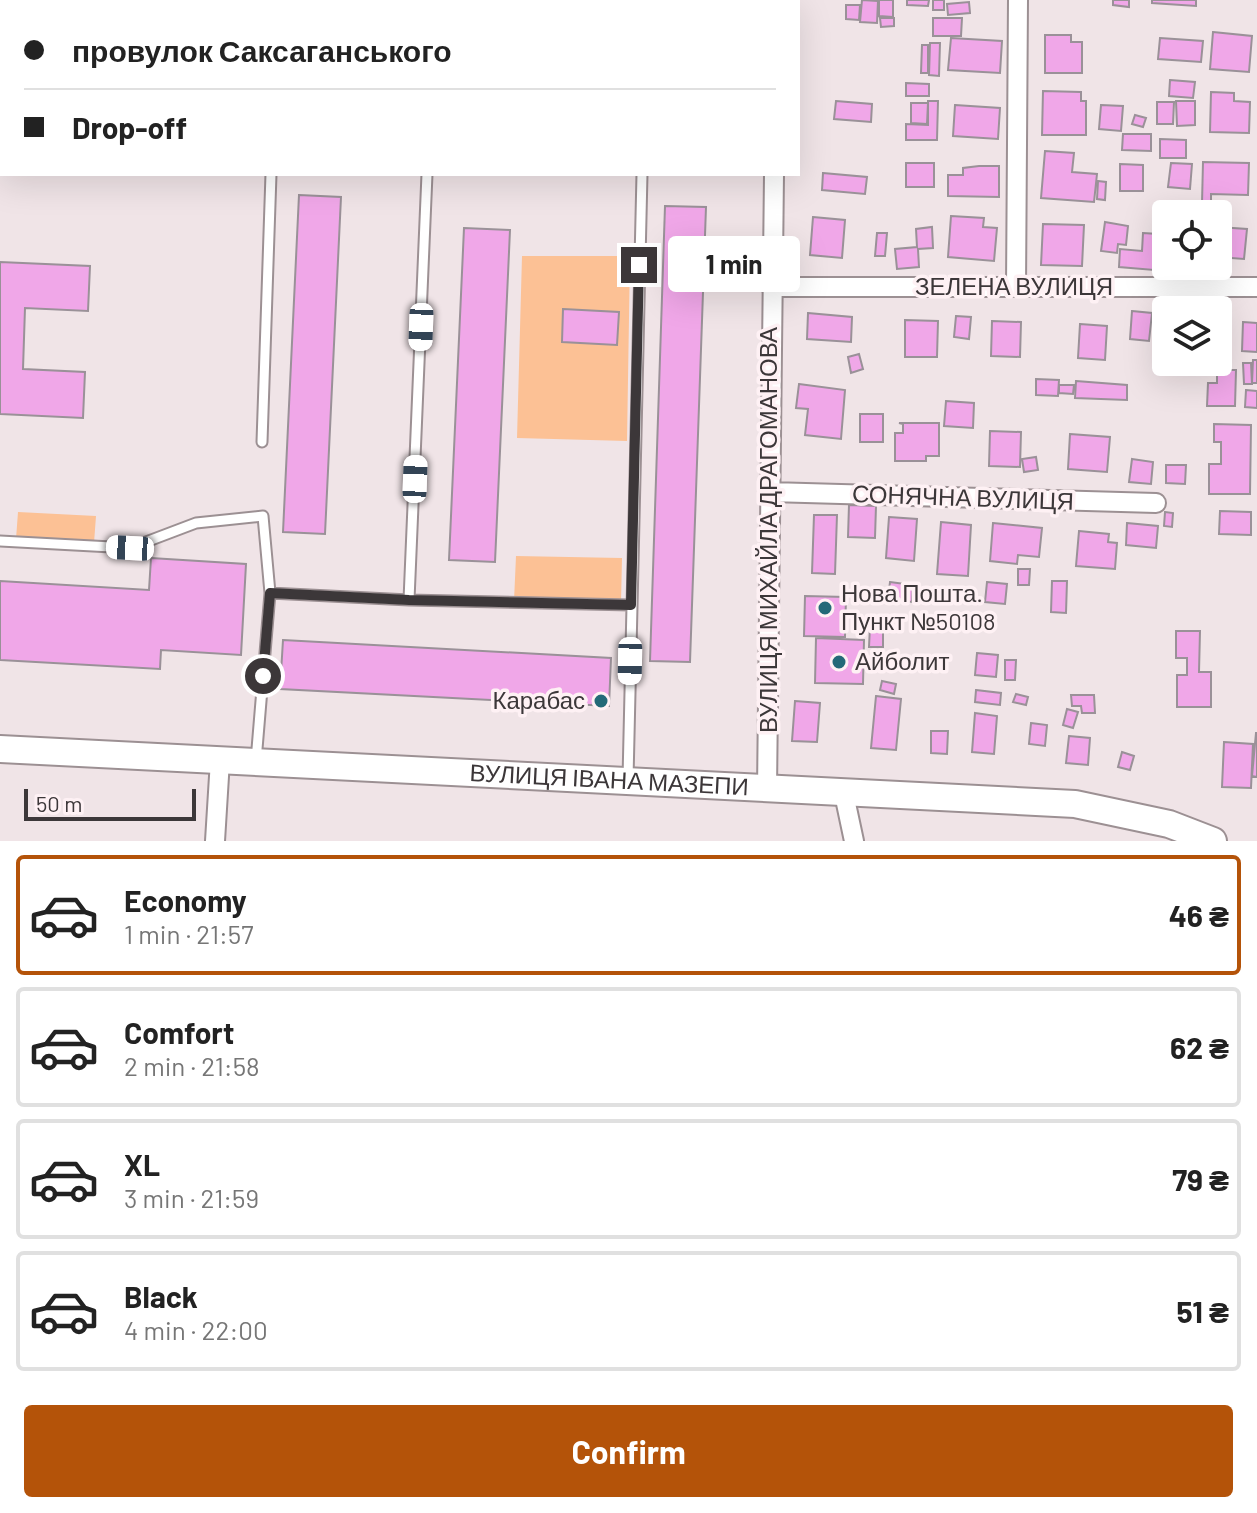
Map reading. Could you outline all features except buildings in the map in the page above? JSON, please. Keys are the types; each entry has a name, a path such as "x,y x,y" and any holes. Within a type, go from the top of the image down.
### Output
{"main road":[{"name":"ВУЛИЦЯ ІВАНА МАЗЕПИ","path":"0,749 1075,804 1169,824 1213,841"}],"street":[{"path":"1016,287 1018,0"},
{"name":"ВУЛИЦЯ МИХАЙЛА ДРАГОМАНОВА","path":"767,790 774,176"},
{"name":"ЗЕЛЕНА ВУЛИЦЯ","path":"771,287 1257,287"},
{"name":"СОНЯЧНА ВУЛИЦЯ","path":"770,492 1156,503"},
{"path":"215,841 220,760"},
{"path":"844,794 854,841"}],"lane":[{"path":"262,442 271,176"},
{"path":"409,600 427,176"},
{"path":"628,782 642,176"},
{"path":"0,541 130,548 196,523 263,516 270,593 256,762"},
{"path":"270,593 631,605"}],"shaded area":[{"path":"522,256 630,256 627,441 517,438"},
{"path":"18,512 96,516 94,543 16,539"},
{"path":"516,556 622,558 621,603 514,601"}],"place":[{"name":"Нова Пошта. Пункт №50108","path":"825,608"},
{"name":"Айболит","path":"839,662"},
{"name":"Карабас","path":"601,701"}],"route":[{"path":"263,676 270,593 631,605 639,265"}]}
